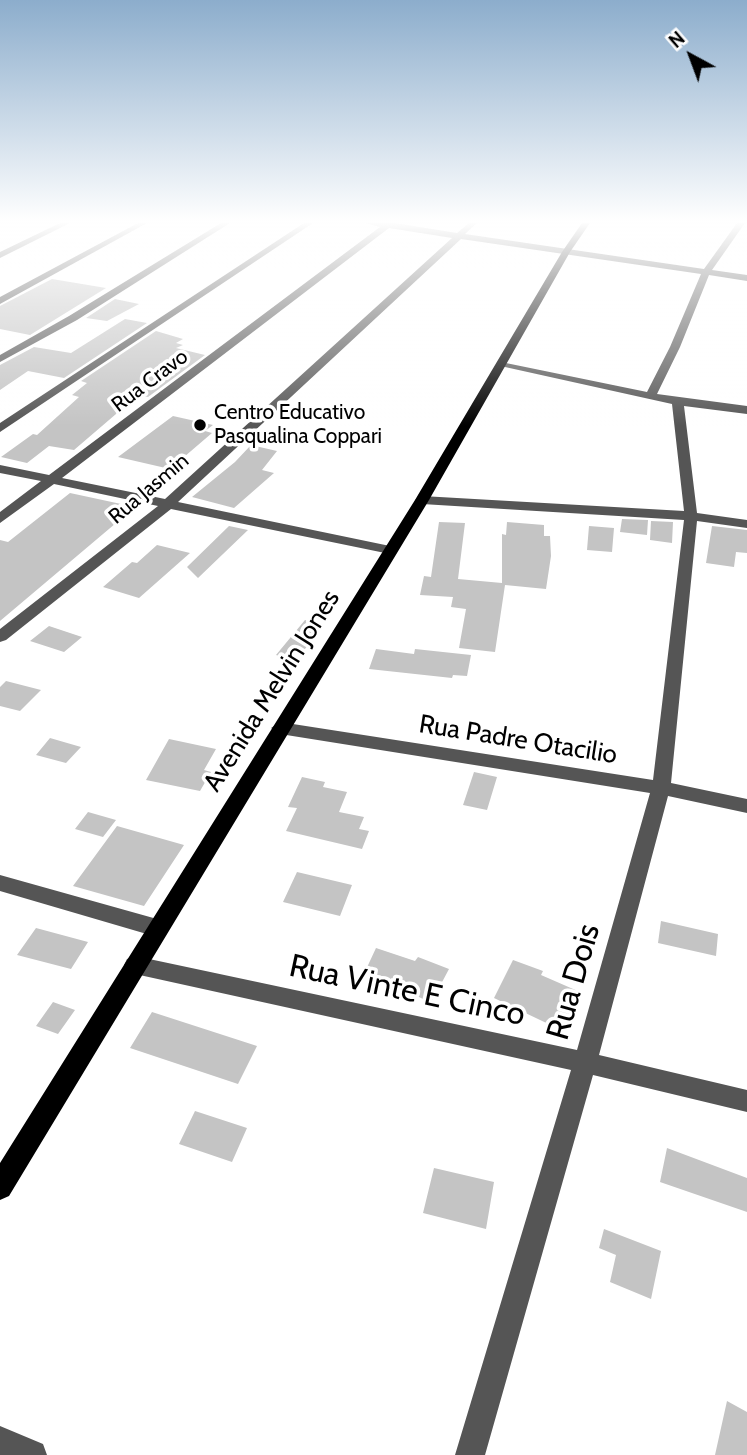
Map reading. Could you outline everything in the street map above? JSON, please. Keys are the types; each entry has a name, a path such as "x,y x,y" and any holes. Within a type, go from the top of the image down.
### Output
{"main road":[{"name":"Avenida Melvin Jones","path":"0,1187 279,728 422,500 544,291"}],"street":[{"path":"0,301 19,291"},
{"path":"0,359 117,291"},
{"path":"0,428 207,291"},
{"name":"Rua Cravo","path":"0,519 302,291"},
{"name":"Rua Jasmin","path":"0,637 167,505 401,291"},
{"path":"651,395 675,347 698,291"},
{"path":"501,365 678,402 747,410"},
{"name":"Rua Dois","path":"470,1455 585,1062 661,789 691,516 678,402"},
{"path":"0,469 390,550"},
{"path":"422,500 691,516 747,524"},
{"name":"Rua Padre Otacilio","path":"279,728 661,789 747,806"},
{"path":"0,883 157,928"},
{"name":"Rua Vinte E Cinco","path":"135,965 585,1062 747,1101"},
{"path":"0,1441 33,1455"}],"building":[{"path":"29,291 101,291 30,335 0,329 0,306"},
{"path":"115,299 139,304 107,321 86,318"},
{"path":"125,319 147,323 64,378 28,371 0,390 0,365 34,347 71,353"},
{"path":"156,331 183,339 176,343 183,345 176,348 205,355 148,397 130,393 116,414 74,450 49,446 27,463 1,457 33,434 37,435 79,397 72,395 87,383 81,381"},
{"path":"173,416 213,425 205,431 212,433 170,469 118,457"},
{"path":"251,445 277,451 262,470 274,473 234,508 192,497 235,462"},
{"path":"70,493 135,507 0,621 0,540 8,542"},
{"path":"622,519 648,520 647,535 620,532"},
{"path":"651,521 673,522 672,543 650,540"},
{"path":"439,522 465,523 458,579 502,583 502,534 506,535 507,522 544,525 544,536 550,536 551,556 546,589 505,585 495,652 459,648 466,609 451,607 453,597 420,595 424,576 431,577"},
{"path":"229,526 248,530 198,578 187,567"},
{"path":"589,526 614,528 612,552 587,550"},
{"path":"712,526 747,530 747,553 736,552 734,567 706,563"},
{"path":"157,545 190,553 139,598 103,587 132,562 137,563"},
{"path":"305,620 324,626 295,661 276,655"},
{"path":"49,626 82,637 64,652 30,641"},
{"path":"376,649 414,654 415,649 471,655 467,676 453,675 452,678 369,669"},
{"path":"6,681 41,690 20,711 0,706 0,687"},
{"path":"50,738 81,747 66,763 36,755"},
{"path":"169,739 216,749 204,770 211,772 200,791 146,780"},
{"path":"474,772 497,777 487,810 463,805"},
{"path":"302,777 325,782 323,787 347,792 339,812 364,817 359,829 369,831 362,849 286,831 297,808 288,807"},
{"path":"88,812 116,820 103,837 75,829"},
{"path":"117,826 184,845 144,906 73,886"},
{"path":"297,872 352,885 340,916 283,902"},
{"path":"661,921 718,934 716,956 658,943"},
{"path":"36,928 88,942 71,969 17,955"},
{"path":"376,948 415,961 418,957 449,969 431,1003 401,988 363,976"},
{"path":"513,960 543,971 541,975 580,992 561,1030 494,998"},
{"path":"53,1002 75,1010 58,1034 36,1026"},
{"path":"152,1012 257,1046 238,1084 130,1048"},
{"path":"195,1111 247,1128 232,1162 179,1144"},
{"path":"667,1148 747,1178 747,1212 660,1182"},
{"path":"434,1168 494,1182 486,1229 423,1213"},
{"path":"604,1229 661,1251 651,1299 610,1282 616,1255 599,1248"},
{"path":"727,1401 747,1412 747,1455 715,1455"}],"place":[{"name":"Centro Educativo Pasqualina Coppari","path":"200,425"}]}
